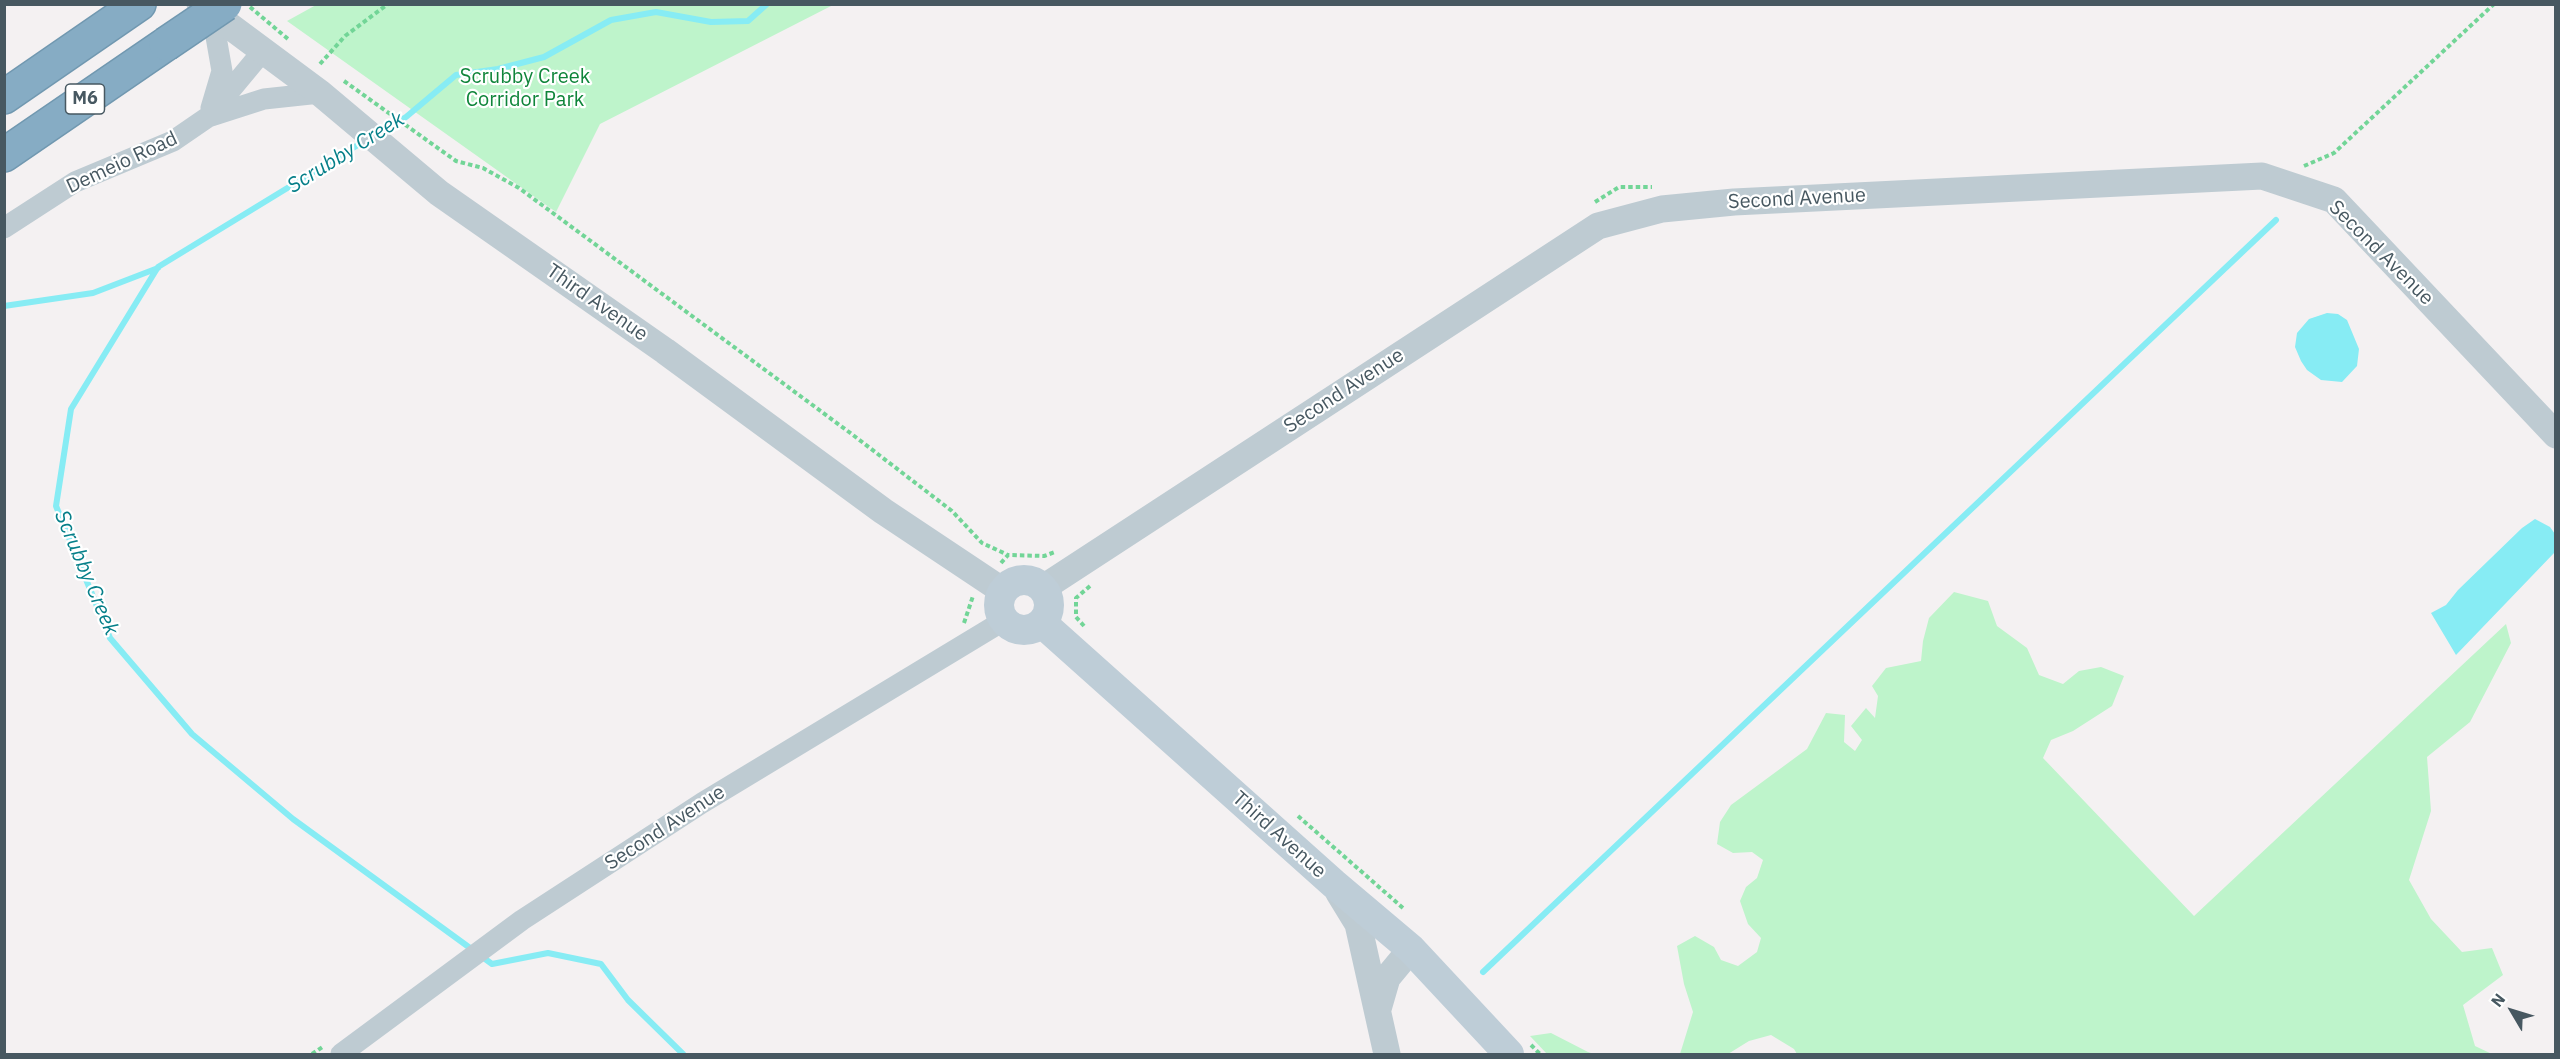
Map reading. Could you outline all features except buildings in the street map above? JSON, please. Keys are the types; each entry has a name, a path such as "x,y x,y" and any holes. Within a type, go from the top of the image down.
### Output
{"highway":[{"name":"M6","path":"4,155 166,44 212,8"},
{"name":"M6","path":"4,97 132,9"}],"main road":[{"path":"1028,579 1043,588 1049,600 1049,611 1042,623 1035,628 1021,631 1008,626 1003,621 999,610 999,598 1003,591 1011,583 1028,579"},
{"name":"Third Avenue","path":"1042,623 1334,884 1411,949 1516,1046"}],"street":[{"name":"Third Avenue","path":"212,8 262,52 320,93 439,193 665,351 883,510 1003,591"},
{"path":"208,117 222,71 212,8"},
{"name":"Demeio Road","path":"4,228 75,182 173,141 208,117 262,52"},
{"name":"Demeio Road","path":"208,117 264,99 320,93"},
{"name":"Second Avenue","path":"1043,588 1598,226 1662,209 1734,202 2262,176 2334,201 2556,435"},
{"name":"Second Avenue","path":"341,1054 522,920 702,803 1003,621"},
{"path":"1334,884 1358,924 1387,1054"},
{"path":"1378,1010 1387,978 1411,949"}],"path":[{"path":"320,64 345,36 388,4"},
{"path":"2299,168 2334,153 2494,4"},
{"path":"388,113 456,161 483,168 519,188 862,441 952,511 982,543 1008,555"},
{"path":"1590,206 1618,188 1653,187"},
{"path":"1088,558 1096,570 1095,582 1076,598 1076,617 1090,633"},
{"path":"1296,815 1394,899 1410,916"},
{"path":"1516,1046 1540,1054"}],"green space":[{"name":"Scrubby Creek Corridor Park","path":"316,5 833,5 600,124 556,212 287,21"},
{"path":"1954,592 1988,601 1997,626 2027,648 2039,675 2063,684 2079,671 2101,667 2124,676 2112,706 2073,731 2051,740 2043,758 2194,916 2506,624 2511,643 2470,722 2427,757 2431,811 2409,880 2431,919 2462,952 2492,948 2503,975 2463,1005 2475,1046 2492,1054 1797,1054 1794,1049 1771,1035 1749,1041 1728,1054 1680,1054 1693,1012 1684,984 1677,946 1695,936 1714,947 1721,960 1738,966 1757,952 1761,938 1748,924 1740,901 1746,887 1757,878 1763,860 1752,852 1733,853 1717,844 1720,822 1731,805 1807,749 1826,713 1845,715 1844,742 1855,751 1862,740 1851,726 1866,708 1875,718 1878,696 1872,686 1886,668 1921,661 1929,618"},
{"path":"1551,1033 1594,1054 1547,1054 1530,1036"}],"water":[{"path":"2327,313 2338,314 2347,320 2359,349 2357,366 2342,382 2321,380 2307,370 2295,347 2297,333 2309,319"},
{"path":"2535,519 2550,527 2555,534 2555,552 2456,655 2431,613 2446,605 2458,590 2522,528"}],"waterway":[{"name":"Scrubby Creek","path":"378,134 406,117 456,75 498,69 544,57 611,20 656,12 711,22 748,21 767,4"},
{"name":"Scrubby Creek","path":"366,140 158,267 71,409 56,506 110,638 192,734 293,819 492,964 548,953 601,964 628,1000 683,1054"},
{"path":"1483,972 2276,220"},
{"path":"4,306 93,293 158,268"}]}
